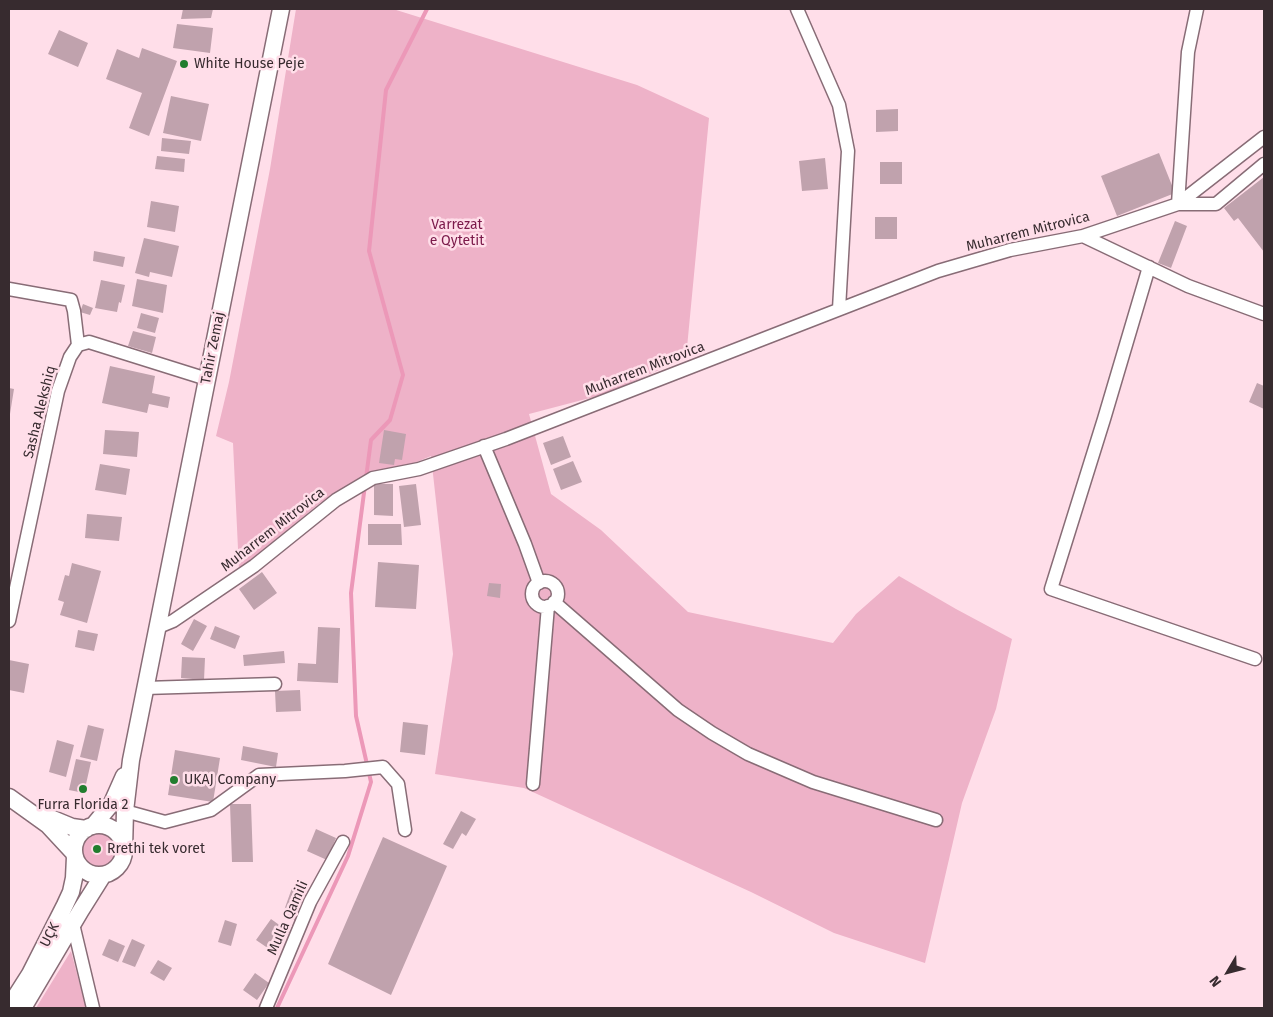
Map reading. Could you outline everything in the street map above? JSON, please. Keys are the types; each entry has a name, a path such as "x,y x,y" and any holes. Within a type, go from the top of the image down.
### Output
{"main road":[{"name":"Tahir Zemaj","path":"124,849 125,811 131,760 144,688 281,9"},
{"name":"Tahir Zemaj","path":"89,827 112,803 131,760"},
{"path":"9,796 48,825 74,855 83,870 96,876 104,875 116,869 121,863 124,849 114,830 100,825 72,827 27,809"},
{"path":"74,855 75,841 89,827"},
{"name":"UÇK","path":"9,1007 30,974 71,892 74,878 74,855"},
{"name":"UÇK","path":"23,1008 72,924 104,875"}],"street":[{"path":"797,9 839,105 848,151 839,309"},
{"path":"1178,204 1188,52 1197,9"},
{"path":"1178,204 1264,137"},
{"path":"1178,204 1216,204 1264,164"},
{"name":"Muharrem Mitrovica","path":"156,628 173,622 254,566 336,500 373,478 420,468 484,446 938,271 1010,250 1083,236 1178,204"},
{"path":"1083,236 1188,286 1264,314"},
{"path":"1149,267 1051,590 1255,659"},
{"path":"9,289 71,300 78,345 89,342 207,379"},
{"name":"Sasha Alekshiq","path":"9,620 58,391 70,358 78,345"},
{"path":"484,446 539,583"},
{"path":"533,784 551,604 557,594 554,586 547,582 539,583 533,589 532,596 540,606 551,604"},
{"path":"551,604 678,710 712,734 748,754 813,782 936,820"},
{"path":"144,688 275,684"},
{"path":"125,811 165,822 211,810 259,775 345,771 382,767 398,784 405,830"},
{"name":"Mulla Qamili","path":"266,1008 310,902 343,842"},
{"path":"72,924 93,1008"}],"green space":[{"name":"Varrezat e Qytetit","path":"296,9 393,9 637,85 709,118 686,358 605,394 529,414 551,494 601,530 688,612 833,643 856,614 899,576 1012,639 996,709 962,803 925,963 834,933 751,892 524,788 435,774 453,654 431,456 320,503 239,570 233,443 216,436 229,382 270,169"},
{"path":"99,831 106,832 112,836 116,842 116,856 112,862 106,866 99,867 92,866 86,862 82,856 81,849 82,842 86,836 92,832"},
{"path":"71,951 86,1008 36,1008"}],"building":[{"path":"183,9 213,9 211,18 181,19"},
{"path":"177,24 213,28 210,53 173,48"},
{"path":"59,30 88,43 78,67 48,54"},
{"path":"142,48 177,61 149,136 129,128 142,93 106,79 117,49 139,58"},
{"path":"171,96 209,104 201,141 163,133"},
{"path":"898,109 898,131 876,132 876,110"},
{"path":"162,138 191,141 189,154 161,151"},
{"path":"1159,153 1175,193 1117,216 1101,176"},
{"path":"157,156 185,159 184,172 155,169"},
{"path":"825,158 828,189 802,191 799,161"},
{"path":"880,162 902,162 902,184 880,184"},
{"path":"1264,177 1264,252 1238,218 1234,221 1224,208"},
{"path":"151,201 179,206 175,232 147,227"},
{"path":"875,217 897,217 897,239 875,239"},
{"path":"1175,221 1187,226 1171,268 1158,263"},
{"path":"144,238 179,246 172,277 150,272 149,277 135,273"},
{"path":"94,251 125,257 123,267 93,261"},
{"path":"137,279 167,285 163,313 132,306"},
{"path":"101,280 125,285 117,312 95,308"},
{"path":"83,304 93,308 90,315 80,312"},
{"path":"141,313 159,318 155,333 137,328"},
{"path":"133,331 156,337 152,353 128,346"},
{"path":"110,366 155,376 152,393 170,397 168,408 149,404 147,413 102,403"},
{"path":"1257,383 1264,386 1264,409 1249,402"},
{"path":"9,388 14,389 10,414 9,414"},
{"path":"105,430 139,432 137,457 103,454"},
{"path":"384,430 406,434 402,460 395,459 394,465 379,463"},
{"path":"563,436 571,457 551,465 543,443"},
{"path":"573,461 582,482 561,490 553,469"},
{"path":"100,464 130,469 126,495 95,490"},
{"path":"374,484 393,484 393,516 374,515"},
{"path":"416,484 421,525 404,527 399,486"},
{"path":"87,514 122,517 119,541 85,538"},
{"path":"368,524 401,524 402,545 368,545"},
{"path":"378,562 419,565 416,609 375,607"},
{"path":"72,563 101,571 87,623 60,615 64,602 58,600 65,575 69,576"},
{"path":"262,572 277,593 254,610 239,589"},
{"path":"489,583 501,584 500,598 487,596"},
{"path":"194,619 207,626 193,651 181,644"},
{"path":"215,626 240,636 235,649 210,639"},
{"path":"318,627 340,628 338,683 297,681 298,663 316,664"},
{"path":"78,630 98,634 94,651 75,647"},
{"path":"284,651 285,663 244,666 243,655"},
{"path":"182,657 205,658 204,680 181,678"},
{"path":"9,660 29,664 24,693 9,690"},
{"path":"300,690 301,711 276,712 275,691"},
{"path":"403,722 428,725 425,755 400,752"},
{"path":"88,725 104,729 97,761 80,757"},
{"path":"57,740 74,745 66,777 49,772"},
{"path":"243,746 278,753 276,767 241,760"},
{"path":"175,750 220,758 213,802 168,795"},
{"path":"76,759 91,762 84,793 69,790"},
{"path":"230,804 251,804 253,862 232,862"},
{"path":"461,811 476,819 466,836 462,833 453,849 443,844"},
{"path":"316,829 336,838 327,860 307,851"},
{"path":"383,837 447,866 391,995 328,964"},
{"path":"292,888 310,895 300,922 282,916"},
{"path":"271,919 289,932 275,953 256,940"},
{"path":"225,920 237,924 231,946 218,942"},
{"path":"109,939 125,946 118,962 102,955"},
{"path":"132,939 145,945 135,967 122,962"},
{"path":"158,960 172,968 164,981 150,973"},
{"path":"255,973 269,983 257,1000 243,990"}],"waterway":[{"path":"366,478 371,440 390,420 403,375 369,251 386,90 427,9"},
{"path":"277,1008 348,856 371,782 356,716 351,593 365,485"}],"place":[{"name":"White House Peje","path":"184,64"},
{"name":"UKAJ Company","path":"174,780"},
{"name":"Furra Florida 2","path":"83,789"},
{"name":"Rrethi tek voret","path":"97,849"}]}
